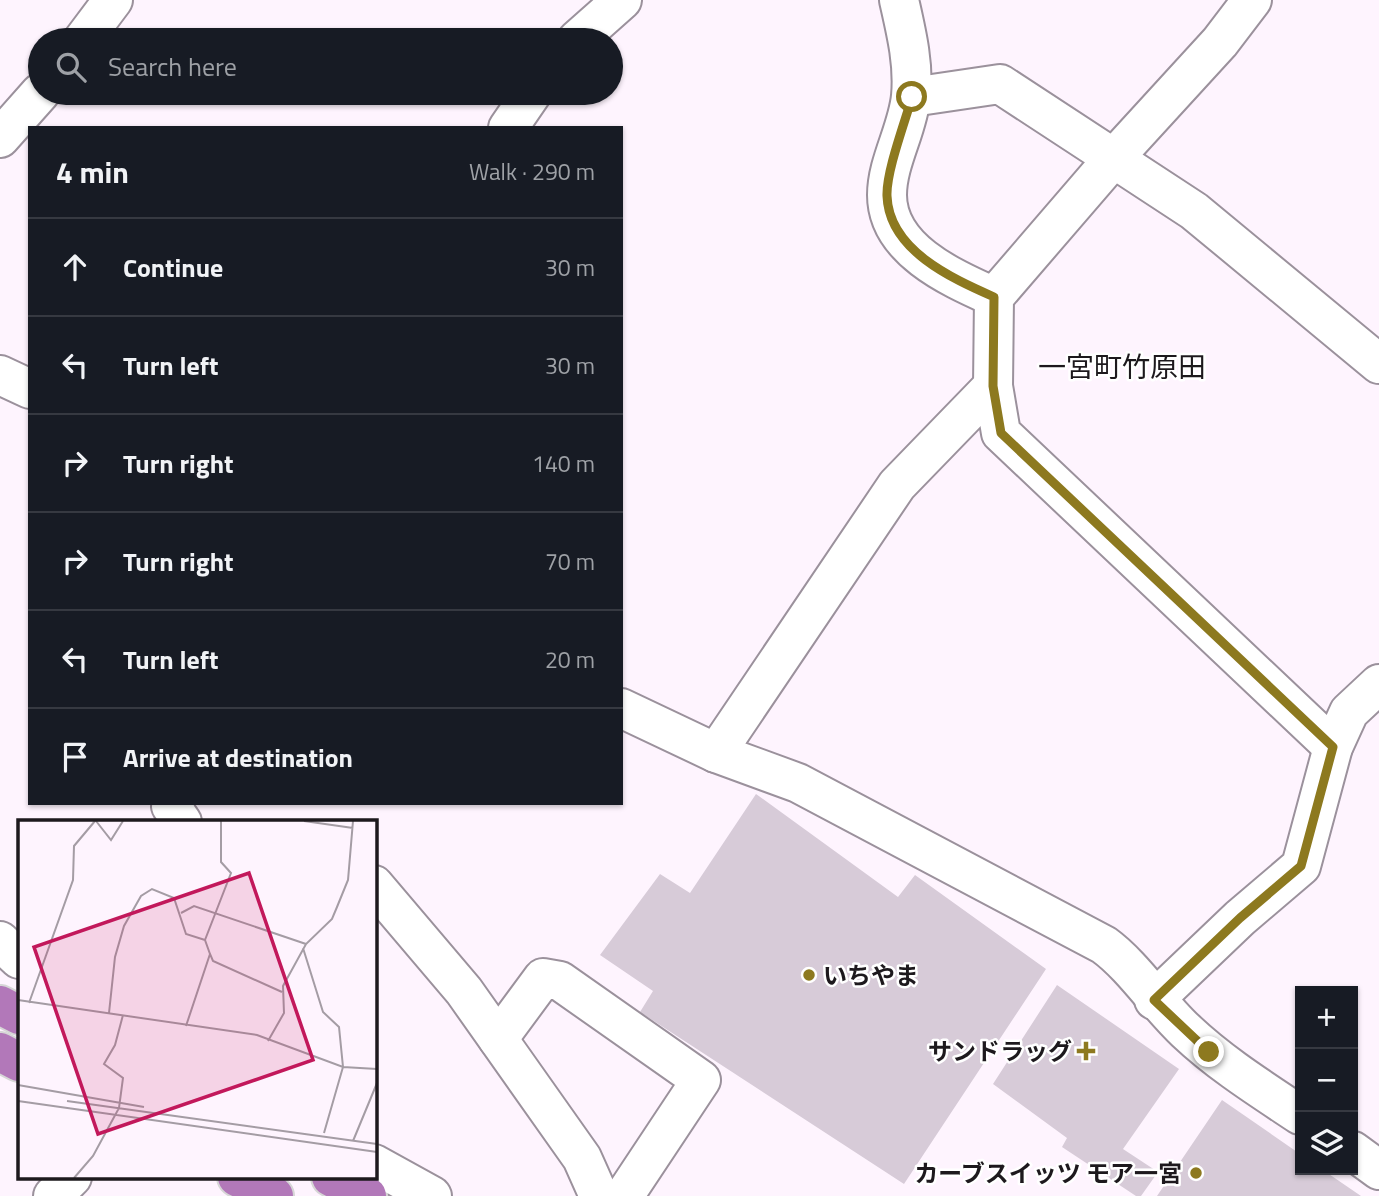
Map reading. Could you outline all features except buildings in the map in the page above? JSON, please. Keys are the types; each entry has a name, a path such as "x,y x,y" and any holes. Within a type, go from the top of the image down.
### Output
{"highway":[{"path":"0,1005 18,1014"},
{"path":"0,1052 18,1061"},
{"path":"239,1178 274,1196"},
{"path":"333,1178 367,1196"}],"street":[{"path":"92,28 113,0"},
{"path":"590,28 622,0"},
{"path":"899,0 910,48 912,97 887,195 894,226 910,249 994,297"},
{"path":"1252,0 1220,41 1112,160 994,297 993,386 1001,433 1333,747"},
{"path":"912,97 1000,84 1112,160 1194,211 1379,364"},
{"path":"2,131 28,105"},
{"path":"509,126 524,105"},
{"path":"0,374 28,388"},
{"path":"716,753 897,485 993,386"},
{"path":"1154,1000 1240,918 1301,866 1333,747 1349,712 1379,684"},
{"path":"623,709 716,753 798,783 1104,945 1118,955 1154,1000 1209,1052 1296,1112"},
{"path":"173,805 181,820"},
{"path":"376,887 464,991 582,1158 599,1196"},
{"path":"0,942 18,958"},
{"path":"498,1039 543,978 560,981 701,1080 624,1196"},
{"path":"1358,1155 1379,1170"},
{"path":"376,1165 432,1196"},
{"path":"53,1196 71,1178"}],"place":[{"name":"いちやま","path":"809,975"},
{"name":"サンドラッグ","path":"1086,1051"},
{"name":"カーブスイッツ モア一宮","path":"1196,1173"}],"district":[{"name":"一宮町竹原田","path":"1122,366"}],"route":[{"path":"912,97 887,195 894,226 910,249 975,289 994,297 993,386 1001,433 1333,747 1301,866 1240,918 1154,1000 1209,1052"}]}
